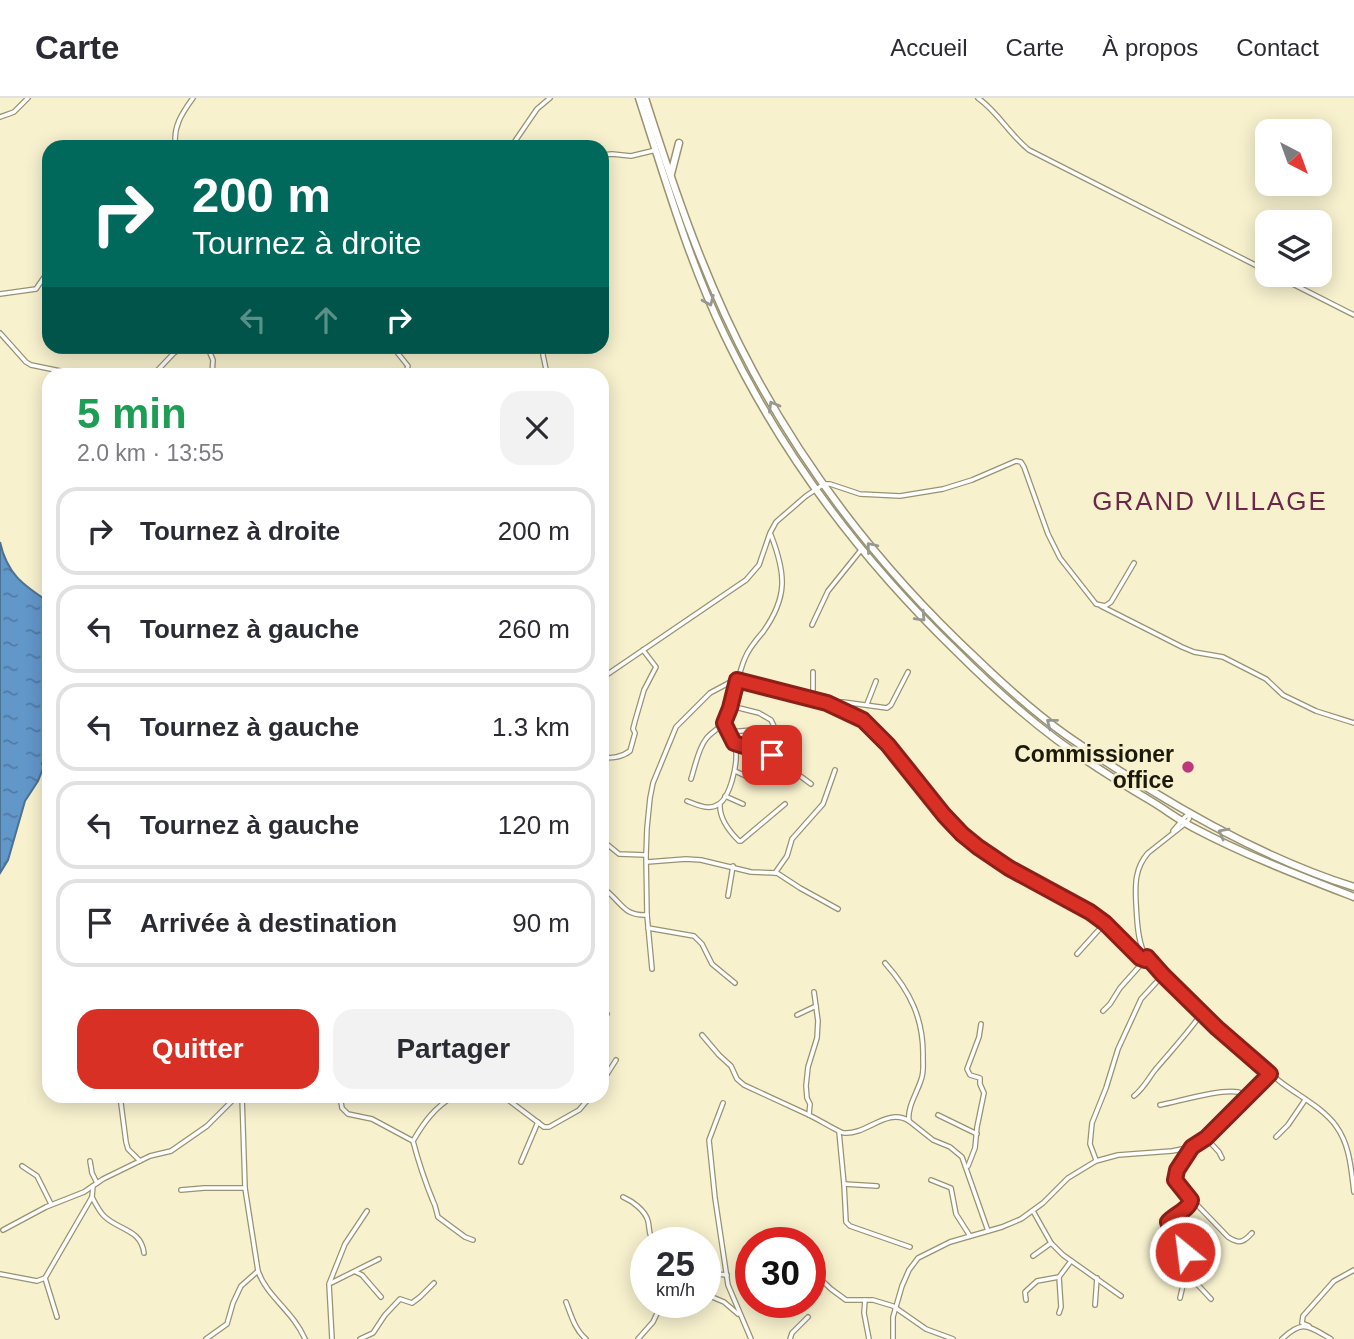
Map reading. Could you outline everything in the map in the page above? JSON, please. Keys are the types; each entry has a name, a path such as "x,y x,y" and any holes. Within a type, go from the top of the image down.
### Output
{"highway":[{"path":"639,98 704,268 753,372 788,432 824,484 861,535 905,587 1007,688 1102,760 1238,841 1354,887"},
{"path":"645,98 684,239 726,339 767,414 815,489 861,550 925,621 998,692 1080,757 1184,822 1250,855 1354,897"},
{"path":"670,176 679,143"}],"street":[{"path":"0,117 14,112 28,98"},
{"path":"175,140 176,127 193,98"},
{"path":"516,140 537,109 550,98"},
{"path":"978,98 1029,150 1255,265"},
{"path":"609,154 631,156 658,149"},
{"path":"0,294 36,289 42,280"},
{"path":"1299,287 1354,315"},
{"path":"0,333 26,362 42,368"},
{"path":"160,368 173,354"},
{"path":"398,354 407,368"},
{"path":"609,673 746,580 759,565 770,533 780,518 824,484 860,494 900,496 943,489 1016,461 1021,462 1060,558 1096,604 1182,647 1223,657 1245,667 1294,701 1354,723"},
{"path":"691,779 703,744 708,736 724,723 748,652 779,603 783,583 782,566 770,533"},
{"path":"812,625 828,591 861,550"},
{"path":"1096,604 1105,606 1111,602 1134,563"},
{"path":"609,758 622,756 630,751 644,690 656,667 642,650"},
{"path":"813,672 813,699"},
{"path":"827,703 889,707 908,672"},
{"path":"652,969 647,915 646,855 653,783 676,727 710,693 738,679 827,703 869,724 944,815 978,847 1105,923 1140,958 1146,959"},
{"path":"867,704 876,681"},
{"path":"731,706 766,716 774,722 786,751"},
{"path":"724,723 734,743 736,754 736,771 719,810 728,829 741,841 785,804"},
{"path":"729,732 776,728"},
{"path":"734,743 772,755 811,783"},
{"path":"775,873 787,856 792,839 823,804 835,770"},
{"path":"736,771 750,778"},
{"path":"725,796 743,804"},
{"path":"687,802 700,807 720,804"},
{"path":"1190,814 1143,859 1136,878 1138,933 1146,959 1270,1074 1330,1118 1342,1135 1348,1152 1354,1192"},
{"path":"609,846 619,854 646,855"},
{"path":"647,862 701,860 751,872 780,874 838,909"},
{"path":"728,896 733,866"},
{"path":"609,893 629,913 647,915"},
{"path":"1077,954 1105,923"},
{"path":"648,928 694,936 702,944 712,964 735,983"},
{"path":"1103,1011 1146,959"},
{"path":"885,963 910,997 924,1038 922,1078 908,1112 909,1121"},
{"path":"1097,1161 1090,1144 1092,1123 1118,1049 1141,999 1163,975"},
{"path":"809,1115 810,1104 806,1086 808,1067 817,1038 818,1021 814,992"},
{"path":"797,1015 816,1006"},
{"path":"1134,1096 1202,1013"},
{"path":"967,1168 975,1148 984,1093 980,1078 970,1075 967,1069 981,1024"},
{"path":"702,1035 731,1066 737,1079 744,1085 828,1124 839,1132 850,1133 897,1116 909,1121 933,1140 950,1147 962,1157 967,1168 988,1231"},
{"path":"609,1071 616,1060"},
{"path":"893,1339 895,1307 908,1270 918,1258 950,1242 1014,1223 1033,1211 1069,1178 1097,1161 1118,1155 1192,1147 1206,1138 1270,1074"},
{"path":"1160,1105 1216,1093 1240,1092 1248,1097"},
{"path":"1276,1137 1305,1100"},
{"path":"121,1103 128,1149 140,1161"},
{"path":"3,1230 51,1204 84,1192 154,1154 171,1150 202,1130 230,1103"},
{"path":"242,1103 245,1188 258,1271 262,1283 293,1317 305,1339"},
{"path":"341,1103 348,1114 372,1119 413,1141"},
{"path":"442,1103 413,1141 436,1213 465,1237 473,1240"},
{"path":"512,1103 549,1128 579,1110 585,1103"},
{"path":"723,1103 710,1136 709,1148 722,1251 730,1293 735,1301"},
{"path":"938,1115 977,1135"},
{"path":"520,1161 538,1122"},
{"path":"839,1132 845,1219 848,1224 910,1247"},
{"path":"1206,1138 1222,1158"},
{"path":"1192,1147 1177,1170 1175,1180 1220,1230 1237,1243 1252,1234"},
{"path":"0,1274 37,1281 45,1278 92,1197 95,1184 90,1161"},
{"path":"22,1166 37,1176 51,1204"},
{"path":"931,1180 951,1188 956,1214 970,1236"},
{"path":"844,1184 877,1186"},
{"path":"181,1190 245,1188"},
{"path":"92,1197 105,1217 136,1236 144,1253"},
{"path":"623,1197 646,1215 649,1227"},
{"path":"1191,1200 1190,1205 1168,1222 1185,1252 1198,1285 1211,1299"},
{"path":"332,1339 329,1284 345,1244 367,1210"},
{"path":"1033,1211 1057,1250 1121,1296"},
{"path":"1033,1256 1051,1243"},
{"path":"329,1284 379,1259"},
{"path":"1026,1300 1025,1292 1033,1283 1059,1277 1071,1261"},
{"path":"1180,1298 1189,1262"},
{"path":"1331,1339 1302,1323 1303,1316 1334,1281 1354,1270"},
{"path":"206,1339 227,1324 236,1294 258,1271"},
{"path":"355,1272 362,1275 381,1297"},
{"path":"721,1274 727,1275"},
{"path":"1059,1277 1059,1312"},
{"path":"45,1278 57,1317"},
{"path":"1095,1305 1097,1278"},
{"path":"360,1339 373,1333 400,1299 412,1303 434,1283"},
{"path":"826,1284 846,1300 879,1301 895,1307 926,1329 953,1339"},
{"path":"865,1300 864,1313 869,1339"},
{"path":"566,1302 576,1327 586,1339"},
{"path":"638,1339 655,1318"},
{"path":"741,1318 751,1339"},
{"path":"790,1339 792,1333 807,1318"},
{"path":"1282,1339 1293,1329 1309,1326"}],"water":[{"path":"0,542 7,562 17,578 42,597 42,771 25,801 8,860 0,873"}],"place":[{"name":"Commissioner office","path":"1188,767"}],"district":[{"name":"GRAND VILLAGE","path":"1210,501"}],"route":[{"path":"772,755 734,743 724,723 737,680 827,703 863,720 888,745 962,834 1009,868 1105,923 1140,958 1145,960 1147,957 1217,1028 1270,1074 1206,1138 1192,1147 1177,1170 1175,1180 1191,1202 1168,1222 1185,1252"}]}
